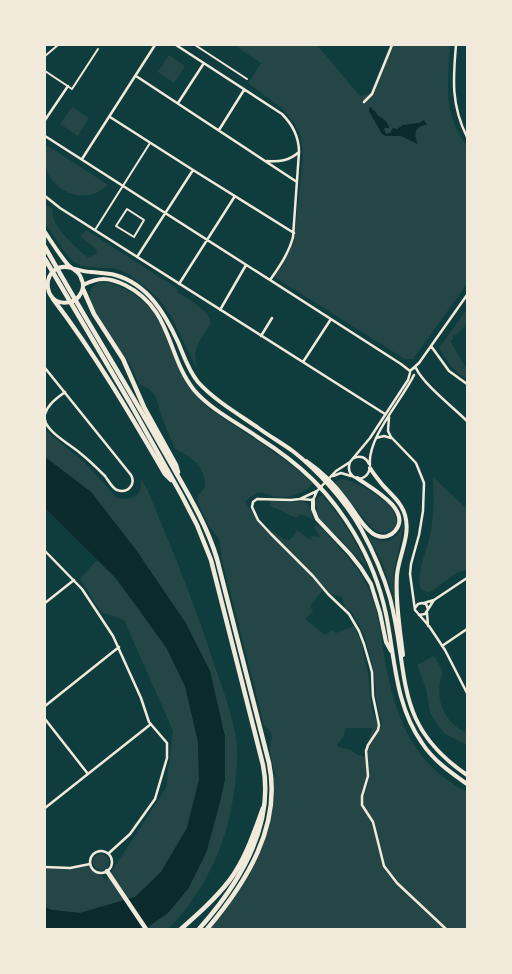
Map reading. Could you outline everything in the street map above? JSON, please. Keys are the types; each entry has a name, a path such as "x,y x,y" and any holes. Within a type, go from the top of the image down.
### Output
{"highway":[{"path":"45,247 147,421 203,522 215,550 269,763 272,797 266,833 236,891 207,929"},
{"path":"45,259 130,403 198,525 211,560 263,765 266,784 266,797 260,831 243,867 226,895 199,929"},
{"path":"82,289 94,314 128,370 144,407 176,465 181,482"},
{"path":"52,297 71,322 122,401 165,474 176,485"},
{"path":"181,929 210,902 230,880 253,837 266,797"},
{"path":"107,871 146,929"}],"main road":[{"path":"45,232 73,269 81,276 82,289"},
{"path":"52,297 47,285 50,275 59,268 66,267 115,275 128,280 149,296 164,314 194,377 204,389 320,471 346,499 372,533 379,537 387,537 392,534 399,524 399,520 393,505 355,477"},
{"path":"45,273 50,275"},
{"path":"45,292 60,302 72,302 82,289 95,280 108,279 128,287 140,295 161,319 169,335 182,370 195,390 224,415 280,451 305,471 321,487 340,511 364,550 373,570 386,615 399,692 405,713 415,734 429,752 446,769 467,784"},
{"path":"294,453 318,475 341,501 360,528 379,566 390,598 407,695 414,717 419,727 434,748 467,775"},
{"path":"370,466 380,483 399,503 405,514 407,527 397,574 396,590 407,695"},
{"path":"312,500 312,509 316,519 362,568 376,599 386,642 393,656"}],"street":[{"path":"45,56 58,45"},
{"path":"82,160 154,47 149,45"},
{"path":"176,45 276,110 287,119 296,133 299,152 294,233 291,245 270,280"},
{"path":"195,45 247,79"},
{"path":"364,102 372,94 392,45"},
{"path":"456,45 453,78 454,94 458,113 467,137"},
{"path":"45,71 72,88 98,49"},
{"path":"178,103 204,63"},
{"path":"136,76 297,182"},
{"path":"45,120 68,86"},
{"path":"219,130 244,90"},
{"path":"110,116 150,143 294,233"},
{"path":"45,136 401,364 414,375"},
{"path":"94,230 150,143"},
{"path":"266,161 276,162 285,160 291,158 299,152"},
{"path":"137,257 193,170"},
{"path":"45,196 89,227 385,414"},
{"path":"179,284 235,196"},
{"path":"127,209 144,220 134,238 116,226 127,209"},
{"path":"220,310 246,265"},
{"path":"446,929 397,883 384,866 374,822 362,805 362,796 368,776 366,751 368,745 378,730 379,725 373,696 372,672 359,631 349,614 258,520 252,507 253,502 257,499 312,500 317,491 340,468 353,459 370,438 408,380 410,372 431,346 467,295"},
{"path":"261,336 272,318"},
{"path":"303,362 331,319"},
{"path":"431,346 449,371 467,384"},
{"path":"331,477 341,474 363,478 366,476 370,466 370,453 376,438 417,371 418,363"},
{"path":"45,368 131,475 133,478 131,486 124,490 116,489 88,460 49,429 45,420"},
{"path":"414,368 467,421"},
{"path":"45,414 48,407 65,392"},
{"path":"389,417 387,425 391,437 416,463 424,483 424,511 410,574 419,600 427,606 428,626"},
{"path":"376,438 384,436 391,437"},
{"path":"353,459 356,457 363,457 370,466"},
{"path":"350,462 349,471 355,477"},
{"path":"300,499 317,491"},
{"path":"45,551 74,580 102,619 119,647 141,698 147,717 165,740 168,750 157,793 149,809 130,834 109,853"},
{"path":"419,615 423,615 428,612 434,600 467,578"},
{"path":"45,603 74,580"},
{"path":"419,600 434,600"},
{"path":"415,608 419,600"},
{"path":"415,608 419,600"},
{"path":"415,608 416,612 442,646 467,693"},
{"path":"442,646 467,629"},
{"path":"45,706 119,647"},
{"path":"45,719 88,774"},
{"path":"45,808 151,724"},
{"path":"103,850 109,853 113,862 112,866 107,871 102,873 98,873 93,870 90,864 90,858 94,852 103,850"},
{"path":"45,867 70,868 90,864"}],"shaded area":[{"path":"234,45 317,45 360,96 370,93 390,45 450,45 448,97 450,110 459,134 467,146 467,284 413,359 405,359 273,276 287,253 294,229 295,230 303,157 301,137 295,124 283,109 248,83 261,63"},
{"path":"169,55 185,66 174,83 158,72"},
{"path":"72,107 89,118 78,136 60,124"},
{"path":"371,107 378,116 388,124 389,128 384,128 386,134 390,133 393,128 397,129 403,125 419,123 424,120 427,125 420,127 415,134 418,144 401,136 386,136 382,134 369,111 369,108"},
{"path":"47,145 108,185 99,192 89,195 69,193 60,188 53,182 45,165"},
{"path":"45,204 53,209 55,222 64,235 87,257 96,254 97,250 80,236 86,230 178,289 177,292 202,309 211,323 199,342 195,352 197,369 172,318 159,299 129,274 116,269 82,266 74,262 67,255 45,223"},
{"path":"104,282 117,285 141,299 159,321 181,374 199,399 205,405 286,461 313,484 304,491 294,495 279,497 257,493 245,502 263,527 284,539 290,540 297,530 311,540 312,536 320,537 314,526 318,525 365,580 377,616 389,682 401,720 420,753 448,780 467,792 467,929 206,929 240,884 268,824 272,778 276,777 270,752 272,737 270,731 264,725 222,560 219,539 209,526 197,500 198,496 205,487 205,479 199,465 188,456 175,449 161,415 156,397 149,389 139,384 130,364 91,304 90,293 94,285","holes":["322,591 342,597 345,608 351,611 361,628 373,667 377,703 382,724 380,728 372,710 368,673 362,644 354,626 336,633 332,630 325,635 305,619 313,611 310,606","345,728 372,728 364,757 351,750 338,747 337,745 344,736"]},
{"path":"467,309 465,325 461,331 453,336 453,339 450,341 467,370 467,379 454,370 439,348"},
{"path":"45,430 84,462 117,498 128,499 136,496 141,489 140,478 148,491 192,600 234,726 237,755 235,785 228,824 216,858 201,886 175,922 164,930 145,929 188,889 206,853 225,779 225,737 210,671 185,622 136,550 91,492 45,457"},
{"path":"45,457 91,492 136,550 185,622 210,671 225,737 225,779 206,853 188,889 168,913 145,929 45,929 45,907 52,910 80,913 135,897 161,872 187,828 199,780 198,742 185,686 166,647 116,578 45,508"},
{"path":"433,477 467,509 467,570 458,572 428,592 420,588 419,581 430,536 434,499"},
{"path":"341,479 363,487 387,503 395,514 396,525 394,529 381,532 371,527 335,483"},
{"path":"322,495 348,529 367,567 319,518 315,504 316,500"},
{"path":"269,500 288,502 302,501 307,503 311,510 313,520 302,514 296,518 271,506"},
{"path":"403,522 402,535 394,570 393,595 383,565 368,535 380,541 390,540 398,534"},
{"path":"97,560 116,579 166,647 185,686 198,742 199,780 187,828 161,872 135,897 80,913 52,910 45,907 45,867 70,868 90,866 106,880 166,788 173,731 124,620 101,612 80,579"},
{"path":"434,656 443,672 439,691 442,708 452,722 467,733 467,745 445,734 430,712 426,688 417,665"},
{"path":"101,854 107,856 109,862 107,868 101,870 95,868 93,862 95,856"}]}
